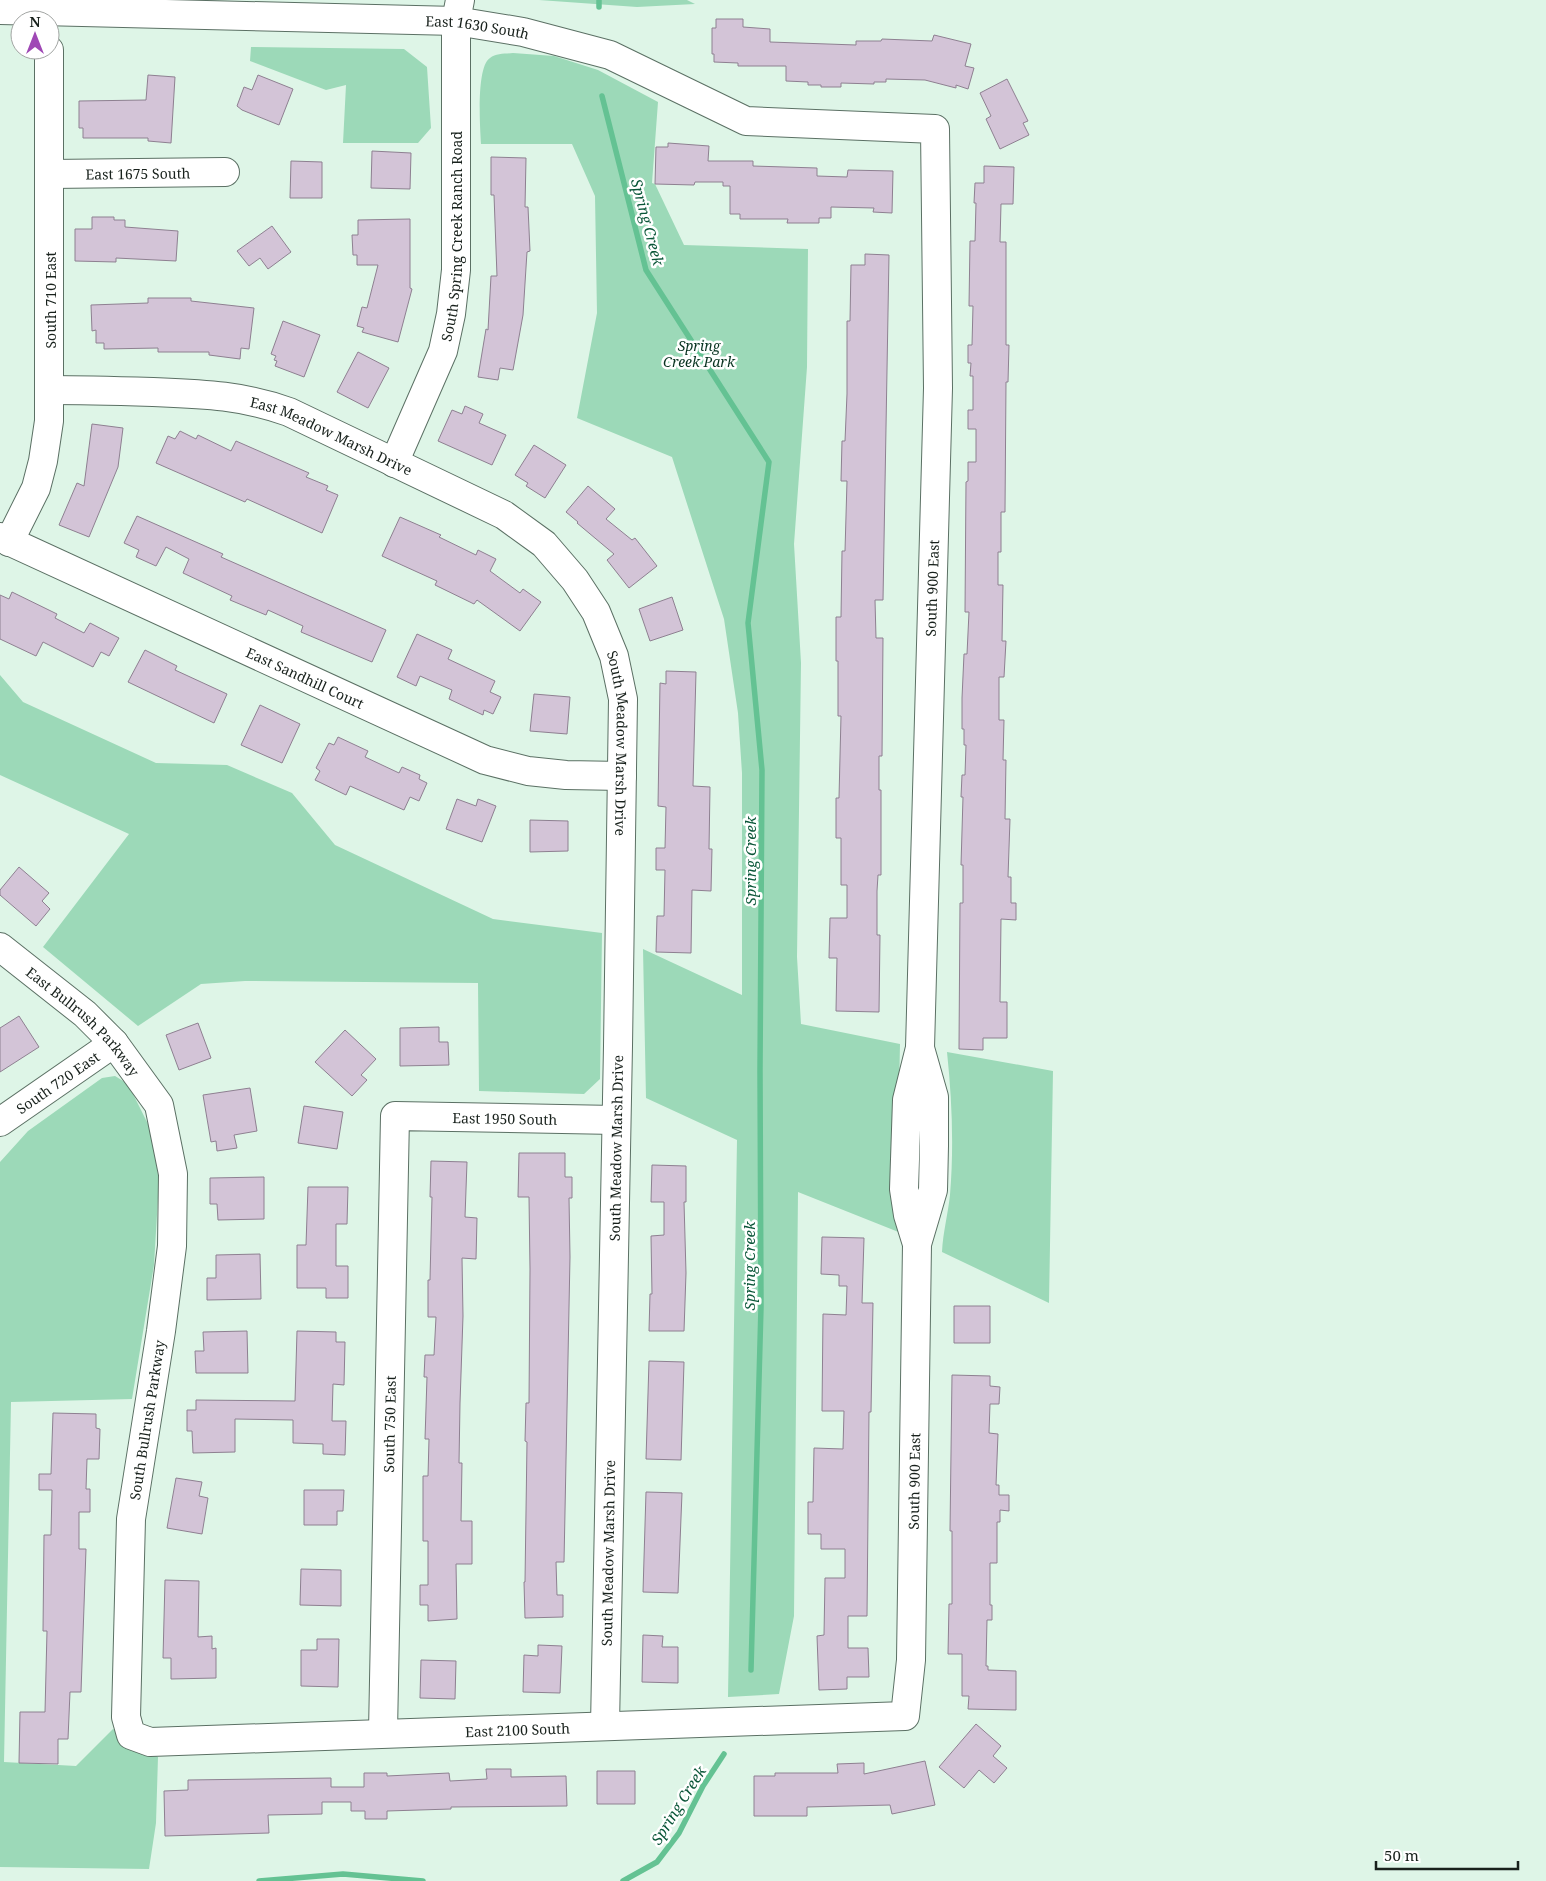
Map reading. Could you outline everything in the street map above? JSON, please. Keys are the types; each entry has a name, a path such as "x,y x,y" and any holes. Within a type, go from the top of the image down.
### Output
{"street":[{"name":"East 1630 South","path":"60,15 458,10 523,32 610,55 746,121 934,129"},
{"name":"South Spring Creek Ranch Road","path":"394,463 443,351 451,314 456,270 458,10"},
{"name":"South 710 East","path":"5,540 36,488 43,461 49,421 50,60"},
{"name":"South 900 East","path":"905,1716 911,1660 917,1244 933,1190 934,1154 934,1097 920,1048 938,388 934,129"},
{"name":"East 1675 South","path":"50,174 225,172"},
{"name":"East Meadow Marsh Drive","path":"50,390 227,395 264,403 289,412 504,515 544,544 575,580"},
{"name":"East Sandhill Court","path":"5,540 485,760 528,771 566,775 622,776"},
{"name":"South Meadow Marsh Drive","path":"575,580 596,612 614,656 623,699 605,1726"},
{"name":"East Bullrush Parkway","path":"0,947 85,1014 114,1043 159,1105"},
{"name":"South 720 East","path":"0,1122 114,1043"},
{"name":"South Bullrush Parkway","path":"131,1735 126,1717 131,1519 162,1331 172,1246 173,1174 159,1105"},
{"name":"East 1950 South","path":"395,1116 616,1120"},
{"name":"South 750 East","path":"383,1732 395,1116"},
{"name":"East 2100 South","path":"131,1735 150,1742 383,1732 905,1716"}],"green space":[{"path":"539,0 687,0 695,4 637,7"},
{"path":"251,47 404,49 427,67 431,128 418,143 343,143 346,85 326,90 250,61"},
{"name":"Spring Creek Park","path":"513,53 554,56 598,70 658,102 652,183 655,184 684,245 808,249 807,367 794,544 801,663 797,957 801,1024 900,1044 901,1233 798,1192 794,1616 779,1694 728,1697 737,1140 646,1098 643,949 742,995 742,773 738,713 724,619 672,457 577,418 597,313 595,196 572,144 481,144 480,98 486,64 495,55"},
{"path":"0,675 23,702 156,763 227,765 292,793 335,845 493,919 602,933 600,1079 584,1094 479,1091 478,983 245,981 201,984 138,1026 43,947 129,834 0,775"},
{"path":"947,1052 1053,1071 1049,1303 942,1252 950,1195 952,1159 951,1105"},
{"path":"115,1076 128,1084 151,1130 159,1181 154,1265 132,1399 11,1402 4,1762 76,1766 113,1729 158,1757 156,1823 149,1869 0,1867 0,1162 28,1131 102,1078"}],"building":[{"path":"716,19 743,19 743,27 770,29 770,42 856,45 856,41 881,41 882,39 932,41 934,35 971,44 965,66 974,68 968,89 925,80 886,79 886,82 874,82 874,84 841,83 841,87 821,87 821,85 808,85 808,82 786,81 786,66 738,66 738,63 714,62 714,54 712,54 712,28 716,28"},
{"path":"148,75 175,77 171,143 148,141 148,138 83,138 83,128 79,128 79,101 146,100"},
{"path":"258,75 293,89 279,125 242,110 237,106 244,87 252,90"},
{"path":"1007,79 1028,121 1023,123 1029,135 1000,149 986,119 991,116 980,93"},
{"path":"668,143 709,146 708,161 753,161 753,166 817,168 817,176 847,177 848,170 893,171 892,213 873,212 874,208 831,207 831,218 819,218 819,223 787,223 788,219 740,219 740,214 730,214 730,186 723,186 723,182 695,182 694,185 655,184 656,147 668,147"},
{"path":"372,151 411,153 410,189 371,188"},
{"path":"491,157 526,158 525,207 528,207 530,251 527,252 523,315 513,370 500,368 498,380 478,377 486,329 488,330 491,276 497,276 494,195 491,195"},
{"path":"291,161 322,162 322,198 290,198"},
{"path":"984,166 1014,167 1013,204 1001,204 1000,242 1006,242 1006,345 1009,345 1008,382 1006,382 1005,512 1001,512 1001,552 998,552 998,585 1003,585 1002,641 1006,641 1004,677 999,677 999,720 1004,720 1003,760 1006,760 1005,819 1010,819 1008,877 1011,877 1011,903 1016,903 1016,920 1001,919 1000,1002 1007,1002 1007,1038 983,1038 983,1050 959,1049 960,903 963,903 963,865 961,865 963,797 961,797 962,775 965,775 966,745 964,745 964,729 962,729 962,698 964,654 967,654 969,612 965,612 966,482 968,481 968,462 976,462 976,429 968,429 968,410 973,410 973,376 970,376 971,363 968,363 968,345 972,345 973,306 969,306 970,241 975,241 975,183 984,183"},
{"path":"92,217 114,217 114,220 125,220 125,227 178,231 176,261 116,258 116,262 75,261 75,229 92,229"},
{"path":"410,219 410,288 412,289 398,342 362,332 364,328 357,326 362,307 367,308 378,265 357,265 357,255 353,255 352,235 358,235 358,220"},
{"path":"272,226 291,252 268,269 260,258 249,266 237,251"},
{"path":"865,254 889,255 883,600 875,600 876,638 883,638 882,756 879,756 881,875 878,875 877,891 877,935 880,935 879,1012 836,1011 837,958 829,958 830,918 847,918 847,885 841,885 841,838 836,838 836,798 839,798 841,716 838,716 836,617 841,617 842,551 845,551 847,481 841,481 842,441 845,441 847,321 850,321 851,265 865,265"},
{"path":"148,298 191,298 191,301 254,308 249,349 241,348 240,359 209,355 209,352 158,352 158,348 104,349 104,343 96,343 96,330 92,331 91,305 148,303"},
{"path":"283,321 320,335 304,377 275,366 277,361 274,360 276,356 271,354"},
{"path":"358,352 389,368 368,408 337,392"},
{"path":"465,406 483,414 479,423 506,435 492,465 438,441 452,410 462,414"},
{"path":"92,424 123,428 118,467 89,537 59,525 77,483 84,486"},
{"path":"180,431 196,439 198,435 231,451 236,441 309,473 306,477 328,486 326,490 338,495 322,533 247,499 245,502 156,463 168,436 175,439"},
{"path":"534,445 566,465 545,498 526,486 528,483 515,475"},
{"path":"588,486 615,509 606,519 632,540 635,538 657,566 629,588 607,560 614,554 566,512"},
{"path":"137,516 223,554 221,557 386,630 372,662 301,632 303,626 268,610 266,615 230,600 232,596 183,573 189,559 166,547 156,566 136,557 139,550 124,543"},
{"path":"400,517 441,535 439,537 476,555 478,550 496,559 490,571 520,593 523,589 541,602 520,631 477,600 474,604 435,585 437,581 382,556"},
{"path":"12,592 57,614 55,618 84,633 90,623 119,638 109,656 101,652 93,667 43,642 36,656 0,639 0,595 9,599"},
{"path":"672,597 683,630 650,641 639,609"},
{"path":"417,634 452,650 448,659 495,681 490,692 501,697 493,714 484,710 483,715 449,699 452,690 420,676 416,686 397,677"},
{"path":"145,650 177,666 175,670 227,694 214,723 128,682"},
{"path":"666,671 696,672 693,786 710,787 709,849 712,849 711,891 692,890 691,953 656,952 657,916 664,916 665,870 656,870 656,848 665,848 666,807 658,806 660,683 666,684"},
{"path":"534,694 570,697 567,734 530,731"},
{"path":"260,705 300,724 282,763 241,745"},
{"path":"338,737 368,751 365,757 399,773 402,767 420,775 419,779 427,783 419,801 410,797 404,810 350,786 346,795 315,780 320,771 316,768 329,743 334,745"},
{"path":"457,799 476,806 478,799 496,806 482,842 446,829"},
{"path":"530,820 568,821 568,851 530,852"},
{"path":"19,867 49,893 42,901 50,909 36,926 0,895 0,890"},
{"path":"19,1016 39,1047 0,1072 0,1028"},
{"path":"198,1023 211,1058 179,1070 166,1035"},
{"path":"439,1027 439,1042 448,1042 449,1065 400,1066 400,1028"},
{"path":"345,1030 376,1059 361,1075 367,1080 352,1096 315,1062"},
{"path":"250,1088 257,1131 234,1135 237,1148 217,1151 216,1141 211,1142 203,1095"},
{"path":"304,1106 343,1112 337,1149 298,1143"},
{"path":"519,1153 565,1153 565,1177 572,1177 572,1198 569,1198 570,1257 564,1562 556,1562 557,1595 563,1595 563,1617 525,1618 527,1442 525,1441 526,1403 529,1403 530,1269 529,1197 518,1197"},
{"path":"431,1161 467,1162 465,1217 477,1218 476,1259 462,1258 463,1316 459,1463 462,1463 461,1521 472,1521 472,1564 456,1564 457,1619 428,1621 428,1605 420,1605 420,1585 428,1585 428,1541 423,1541 423,1476 428,1476 429,1439 425,1439 427,1377 424,1377 425,1355 434,1355 436,1317 428,1317 432,1197 430,1197"},
{"path":"652,1165 686,1166 686,1202 684,1202 686,1273 684,1331 649,1331 650,1294 652,1294 651,1236 664,1235 664,1202 651,1202"},
{"path":"264,1177 264,1219 218,1220 217,1204 210,1204 210,1178"},
{"path":"308,1187 348,1187 347,1224 336,1224 336,1266 348,1266 348,1298 326,1298 326,1288 297,1288 297,1245 306,1245"},
{"path":"822,1237 864,1238 862,1303 873,1303 871,1412 869,1412 867,1616 848,1616 848,1648 868,1648 869,1677 847,1677 847,1689 819,1690 817,1636 824,1635 825,1578 845,1578 845,1549 821,1549 821,1534 808,1534 808,1502 813,1502 814,1448 843,1449 844,1411 822,1411 823,1314 846,1315 847,1286 839,1286 839,1275 821,1274"},
{"path":"260,1254 261,1299 207,1300 207,1278 216,1278 216,1255"},
{"path":"954,1306 990,1306 990,1343 954,1343"},
{"path":"247,1331 248,1373 196,1373 195,1351 204,1351 203,1332"},
{"path":"297,1331 336,1332 336,1342 345,1342 344,1385 333,1384 332,1421 346,1421 345,1455 323,1454 323,1444 293,1443 293,1420 235,1419 235,1452 193,1453 192,1431 187,1431 187,1410 196,1410 196,1400 295,1401"},
{"path":"649,1361 684,1362 681,1460 646,1459"},
{"path":"952,1375 990,1376 990,1386 1000,1387 999,1404 990,1404 989,1433 998,1434 996,1485 999,1485 999,1495 1009,1495 1009,1511 1000,1510 1000,1522 997,1522 997,1563 990,1563 992,1620 987,1620 986,1666 988,1666 988,1670 1016,1671 1016,1710 968,1709 969,1696 962,1696 962,1654 948,1654 949,1604 952,1604 952,1531 950,1531"},
{"path":"53,1413 96,1414 96,1428 100,1429 99,1459 87,1459 86,1489 90,1489 90,1512 79,1512 79,1549 86,1549 81,1692 70,1692 68,1739 58,1739 58,1764 19,1763 20,1712 45,1712 47,1631 43,1631 44,1535 51,1535 52,1490 39,1490 39,1474 51,1474"},
{"path":"176,1478 202,1482 199,1496 208,1498 202,1534 167,1528"},
{"path":"304,1490 344,1490 343,1511 337,1511 337,1525 304,1525"},
{"path":"646,1492 682,1493 678,1593 643,1592"},
{"path":"301,1569 341,1570 341,1606 300,1605"},
{"path":"165,1580 199,1581 198,1637 212,1636 212,1649 216,1648 216,1678 171,1679 171,1658 163,1658"},
{"path":"643,1635 663,1636 662,1647 678,1647 678,1683 642,1682"},
{"path":"317,1639 339,1639 338,1687 301,1686 301,1650 317,1650"},
{"path":"538,1645 562,1646 560,1693 523,1692 524,1655 538,1656"},
{"path":"421,1660 456,1661 455,1699 420,1698"},
{"path":"976,1724 1001,1746 993,1756 1007,1768 994,1783 979,1770 964,1788 939,1767"},
{"path":"925,1761 935,1805 892,1814 890,1805 807,1807 807,1816 754,1816 754,1776 775,1776 775,1773 838,1773 837,1764 864,1763 864,1774"},
{"path":"486,1769 511,1769 511,1777 566,1776 567,1806 451,1807 451,1809 387,1811 387,1819 365,1819 365,1811 351,1811 351,1802 322,1802 322,1814 268,1815 269,1833 165,1836 164,1791 188,1790 188,1780 331,1778 331,1787 364,1787 364,1773 387,1773 387,1776 449,1773 450,1781 487,1779"},
{"path":"597,1771 635,1771 635,1804 597,1804"}],"waterway":[{"name":"Spring Creek","path":"599,0 599,7"},
{"name":"Spring Creek","path":"602,96 646,270 769,462 748,623 762,770 761,1307 751,1670"},
{"name":"Spring Creek","path":"623,1881 657,1862 679,1833 703,1786 724,1754"},
{"name":"Spring Creek","path":"259,1881 343,1874 423,1881"}]}
